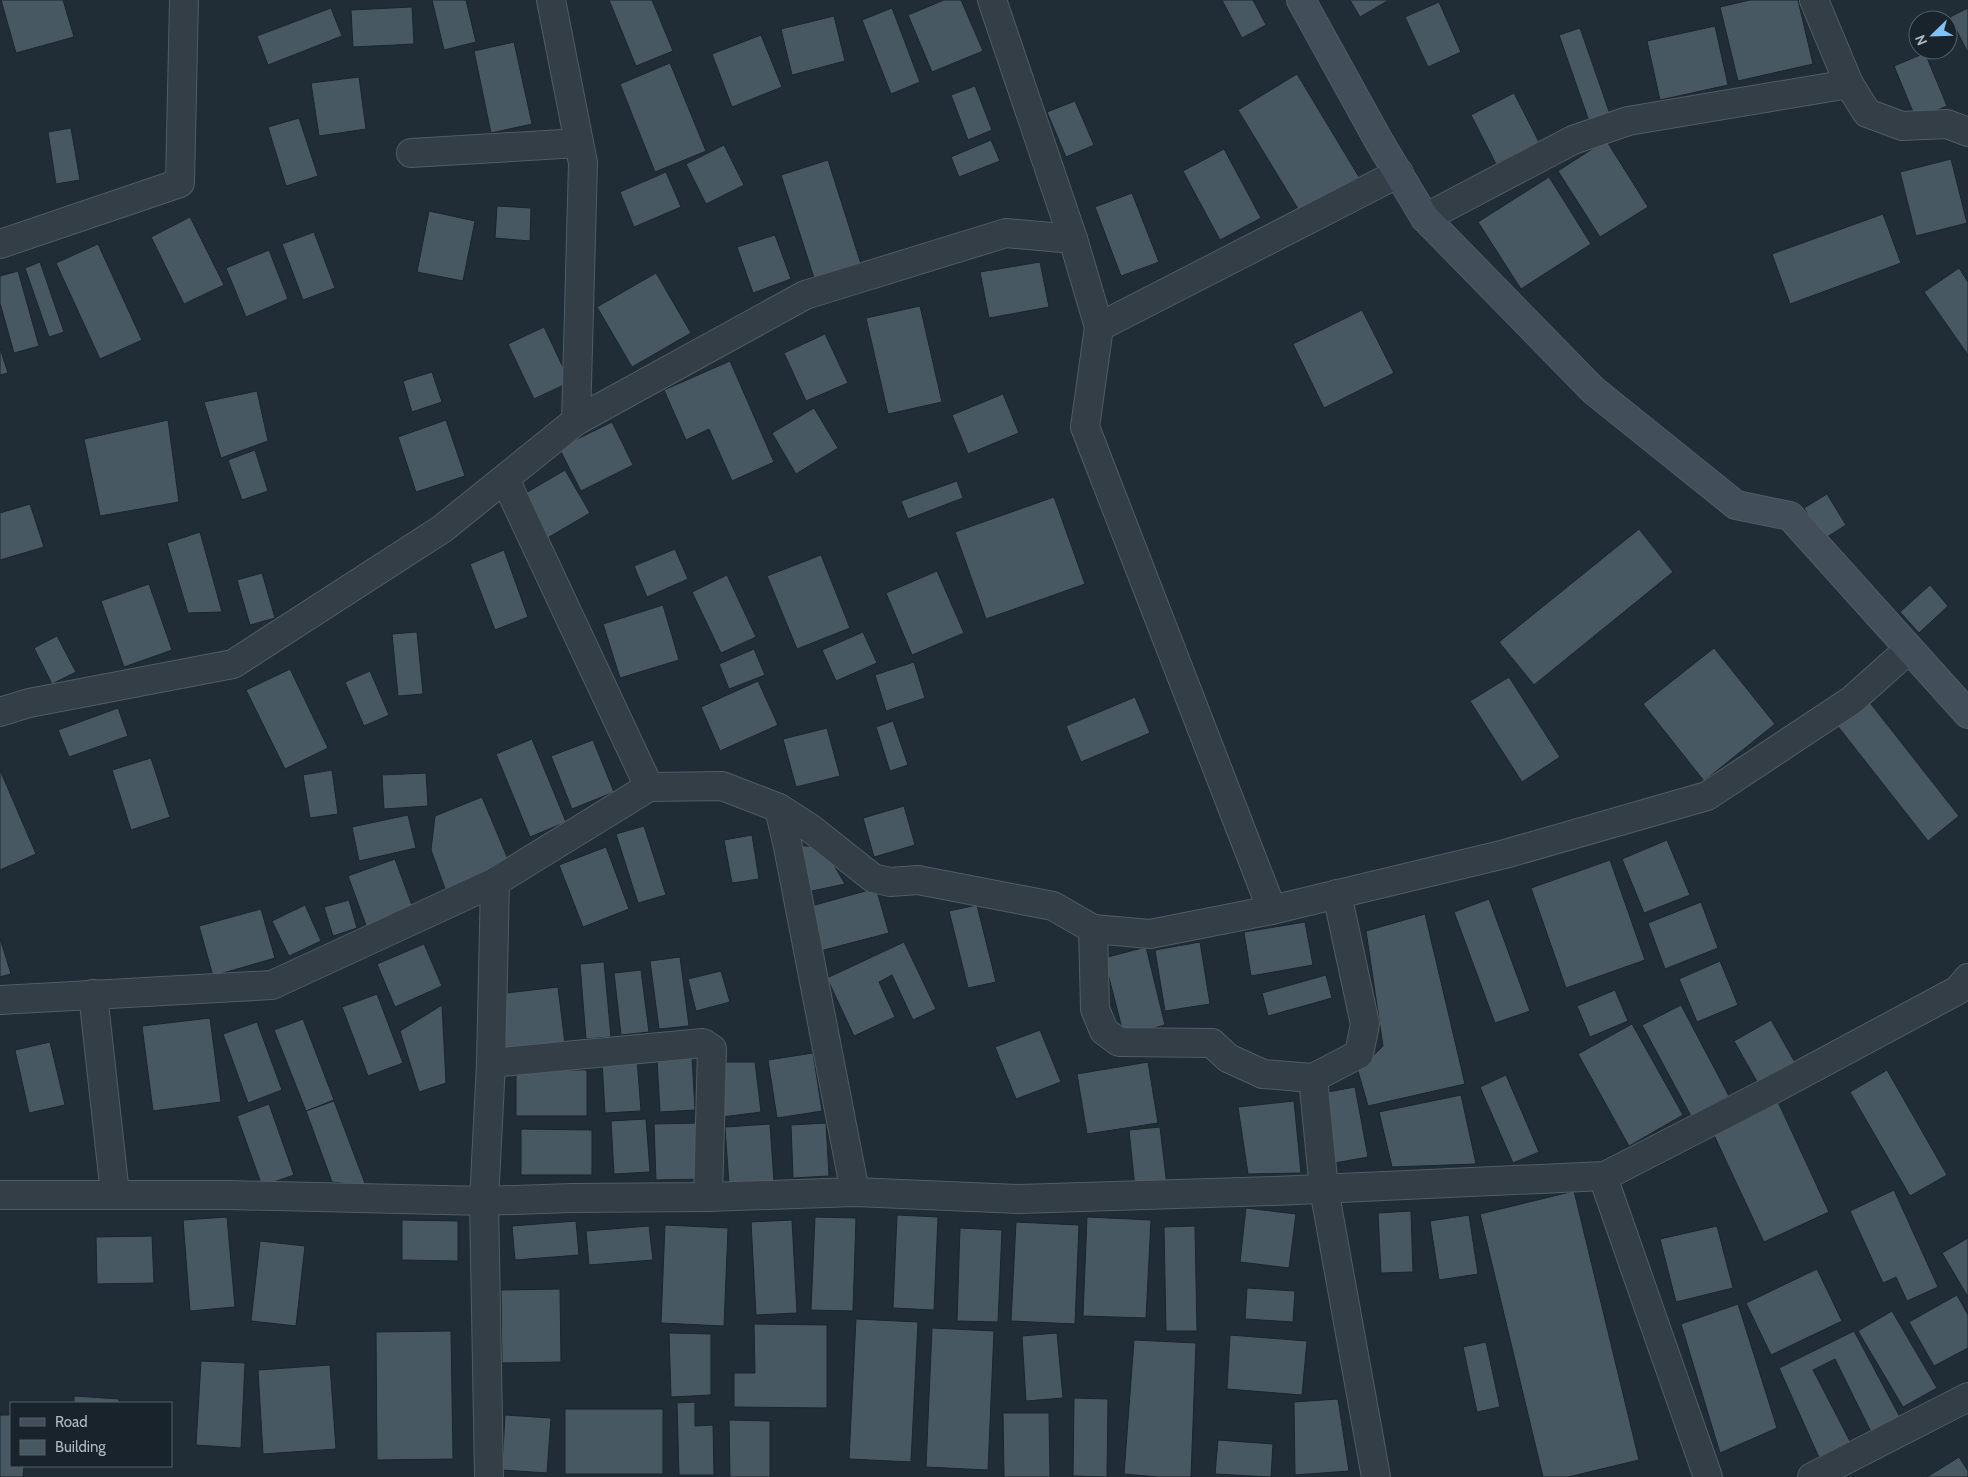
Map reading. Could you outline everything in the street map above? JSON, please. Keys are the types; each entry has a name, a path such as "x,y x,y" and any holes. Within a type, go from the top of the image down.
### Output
{"street":[{"path":"0,244 180,183 184,0"},
{"path":"551,0 583,163 576,421"},
{"path":"992,0 1073,239 1098,327 1085,427 1272,910"},
{"path":"1302,0 1380,143 1425,218 1600,396 1736,505 1790,516 1909,648 1963,702"},
{"path":"1814,0 1849,84 1867,113 1902,126 1947,124 1968,132"},
{"path":"1425,218 1573,140 1628,121 1849,84"},
{"path":"411,154 579,143"},
{"path":"1098,327 1399,173"},
{"path":"0,711 29,703 233,664 442,529 576,421 805,295 1006,233 1073,239"},
{"path":"505,479 648,787"},
{"path":"0,1000 272,985 494,882 648,787 722,786 779,808 810,828 872,878 890,882 918,880 1054,906 1094,929 1150,934 1272,910 1505,854 1707,796 1852,700 1909,648"},
{"path":"779,808 855,1192"},
{"path":"489,1477 484,1201 491,1062 494,882"},
{"path":"1094,929 1096,1009 1104,1031 1119,1042 1212,1043 1228,1058 1262,1074 1313,1078 1359,1054 1365,1024 1337,894"},
{"path":"0,1194 115,1194 484,1201 855,1192 1019,1199 1603,1177 1772,1090 1958,990 1968,978"},
{"path":"92,994 115,1194"},
{"path":"491,1062 703,1043 712,1049 708,1197"},
{"path":"1313,1078 1324,1189 1376,1477"},
{"path":"1603,1177 1708,1477"},
{"path":"1812,1477 1968,1396"}],"building":[{"path":"1,0 63,0 74,37 16,53"},
{"path":"432,0 466,0 476,42 444,50"},
{"path":"609,0 652,0 673,51 636,66"},
{"path":"944,0 961,0 983,51 932,72 908,15"},
{"path":"1222,0 1253,0 1266,25 1242,38"},
{"path":"1350,0 1389,0 1360,17"},
{"path":"1750,0 1798,0 1813,64 1738,81 1720,7"},
{"path":"1439,2 1461,52 1428,67 1405,17"},
{"path":"412,7 414,44 353,47 351,10"},
{"path":"331,8 342,36 268,65 257,36"},
{"path":"892,8 920,82 891,94 862,20"},
{"path":"1968,8 1968,53 1958,33 1958,13"},
{"path":"834,16 845,61 792,75 781,29"},
{"path":"1715,26 1728,85 1660,100 1647,41"},
{"path":"1580,28 1611,117 1590,124 1559,35"},
{"path":"761,35 782,87 732,107 712,54"},
{"path":"514,42 532,124 491,133 474,51"},
{"path":"1908,60 1928,60 1947,106 1916,119 1894,66"},
{"path":"670,63 706,151 655,172 620,84"},
{"path":"1297,74 1359,177 1300,212 1238,110"},
{"path":"359,77 366,129 319,136 311,83"},
{"path":"975,86 992,130 968,140 951,95"},
{"path":"1514,93 1539,142 1496,164 1471,115"},
{"path":"1075,101 1094,145 1066,157 1047,112"},
{"path":"299,118 318,176 286,186 268,127"},
{"path":"71,128 80,180 56,184 48,132"},
{"path":"991,140 1000,161 959,177 951,157"},
{"path":"1606,140 1648,207 1600,237 1558,171"},
{"path":"724,145 744,185 706,204 686,164"},
{"path":"1224,149 1261,218 1220,240 1183,171"},
{"path":"1951,159 1967,223 1916,236 1900,172"},
{"path":"828,160 862,267 815,281 781,175"},
{"path":"666,172 681,207 634,227 620,192"},
{"path":"1549,177 1591,244 1521,289 1478,222"},
{"path":"1132,193 1159,262 1121,276 1095,207"},
{"path":"497,206 531,208 530,241 495,238"},
{"path":"429,211 475,221 463,281 417,272"},
{"path":"1883,214 1901,263 1790,304 1772,254"},
{"path":"190,217 224,285 184,304 151,237"},
{"path":"314,232 335,288 303,300 282,244"},
{"path":"775,235 791,279 753,293 737,247"},
{"path":"98,244 142,340 100,359 56,263"},
{"path":"269,250 288,299 246,317 226,268"},
{"path":"40,262 64,332 49,337 25,268"},
{"path":"1040,262 1049,307 989,318 980,272"},
{"path":"1959,268 1968,282 1968,355 1924,292"},
{"path":"18,271 39,346 14,353 0,303 0,276"},
{"path":"656,273 691,333 632,367 597,307"},
{"path":"920,306 942,402 888,414 866,318"},
{"path":"1362,310 1394,373 1324,408 1293,344"},
{"path":"544,327 570,382 534,399 508,344"},
{"path":"825,334 848,383 806,401 784,353"},
{"path":"0,348 8,373 0,375"},
{"path":"730,361 774,462 732,481 709,429 686,440 664,390"},
{"path":"432,372 442,402 412,412 403,381"},
{"path":"257,391 268,441 221,458 204,402"},
{"path":"1003,394 1019,433 968,454 952,415"},
{"path":"814,408 838,448 796,474 772,433"},
{"path":"168,420 179,502 100,516 84,439"},
{"path":"446,420 465,476 416,492 398,437"},
{"path":"612,422 633,465 581,491 559,448"},
{"path":"255,450 268,491 242,500 228,460"},
{"path":"565,470 590,513 544,540 519,497"},
{"path":"957,481 963,498 908,519 901,501"},
{"path":"1827,494 1846,525 1824,539 1804,508"},
{"path":"1054,497 1085,584 986,619 955,532"},
{"path":"30,504 44,547 0,560 0,513"},
{"path":"1639,529 1673,572 1534,685 1499,642"},
{"path":"200,532 222,612 188,613 167,543"},
{"path":"675,549 688,579 647,597 634,566"},
{"path":"504,550 528,617 495,630 470,564"},
{"path":"821,555 850,628 797,649 767,576"},
{"path":"937,571 964,633 912,655 886,593"},
{"path":"262,573 275,618 250,625 237,580"},
{"path":"727,575 756,637 721,653 692,592"},
{"path":"149,584 172,650 124,667 101,601"},
{"path":"1930,585 1948,606 1919,633 1900,612"},
{"path":"663,605 679,660 620,678 603,624"},
{"path":"417,632 423,694 398,696 392,634"},
{"path":"863,632 877,663 836,681 822,650"},
{"path":"57,636 76,672 52,684 34,648"},
{"path":"1714,648 1775,724 1704,781 1643,704"},
{"path":"754,649 765,675 729,689 719,664"},
{"path":"914,662 925,698 886,711 875,675"},
{"path":"290,669 328,748 285,769 246,690"},
{"path":"370,671 389,715 364,726 345,682"},
{"path":"1509,677 1560,757 1522,782 1470,701"},
{"path":"758,681 778,725 720,751 701,707"},
{"path":"1135,697 1150,733 1081,762 1066,726"},
{"path":"1867,699 1959,816 1928,841 1836,724"},
{"path":"118,708 128,736 69,757 58,730"},
{"path":"893,721 908,765 890,771 876,727"},
{"path":"827,728 840,776 796,787 783,739"},
{"path":"532,739 566,822 530,837 496,754"},
{"path":"593,740 614,792 572,809 551,756"},
{"path":"151,758 170,817 131,830 112,770"},
{"path":"0,770 36,854 0,870"},
{"path":"332,770 338,814 310,818 303,775"},
{"path":"426,773 428,806 384,809 382,775"},
{"path":"482,797 510,864 447,894 431,850 435,816"},
{"path":"904,806 915,845 874,857 863,818"},
{"path":"408,815 416,848 359,861 352,827"},
{"path":"644,826 666,895 638,903 616,834"},
{"path":"752,835 759,879 732,883 724,840"},
{"path":"1667,840 1690,895 1644,913 1622,859"},
{"path":"797,845 824,848 845,884 807,892"},
{"path":"606,847 629,909 583,927 559,865"},
{"path":"395,859 414,911 367,928 348,876"},
{"path":"1610,860 1645,960 1566,988 1531,888"},
{"path":"876,888 889,933 820,951 808,907"},
{"path":"1489,899 1530,1011 1495,1023 1454,912"},
{"path":"349,900 357,928 333,936 324,907"},
{"path":"1701,902 1718,948 1665,969 1648,923"},
{"path":"305,905 321,941 289,956 272,921"},
{"path":"977,905 996,982 968,988 949,911"},
{"path":"261,909 275,958 213,976 199,926"},
{"path":"1425,914 1465,1084 1368,1106 1358,1071 1383,1046 1366,931"},
{"path":"1305,922 1313,965 1251,976 1244,932"},
{"path":"0,938 11,974 0,977"},
{"path":"904,942 936,1009 913,1020 892,975 879,982 895,1017 854,1036 827,978"},
{"path":"1200,942 1210,1004 1165,1011 1155,950"},
{"path":"424,944 442,986 395,1007 377,964"},
{"path":"1146,947 1165,1025 1124,1036 1104,958"},
{"path":"680,957 689,1026 659,1029 650,961"},
{"path":"1720,961 1738,1005 1697,1022 1679,979"},
{"path":"604,962 611,1037 586,1039 580,964"},
{"path":"641,970 649,1032 621,1035 614,973"},
{"path":"721,971 730,1002 696,1011 688,979"},
{"path":"1326,975 1332,998 1268,1016 1262,993"},
{"path":"558,987 565,1044 506,1052 498,994"},
{"path":"1615,990 1628,1021 1590,1037 1577,1006"},
{"path":"377,994 403,1063 368,1076 342,1007"},
{"path":"442,1005 446,1083 419,1092 400,1031"},
{"path":"1681,1005 1729,1096 1691,1116 1642,1025"},
{"path":"210,1018 221,1102 153,1111 142,1026"},
{"path":"303,1019 334,1100 306,1111 274,1030"},
{"path":"1771,1020 1796,1064 1759,1085 1734,1041"},
{"path":"257,1022 282,1090 248,1103 223,1034"},
{"path":"1632,1024 1683,1115 1629,1146 1578,1054"},
{"path":"1040,1030 1061,1082 1016,1099 995,1047"},
{"path":"50,1042 65,1105 29,1113 15,1050"},
{"path":"813,1053 822,1111 777,1118 768,1060"},
{"path":"692,1057 695,1110 660,1112 657,1059"},
{"path":"637,1059 641,1111 605,1113 602,1061"},
{"path":"722,1062 755,1062 761,1112 722,1117"},
{"path":"1148,1062 1158,1123 1087,1134 1077,1074"},
{"path":"516,1070 587,1070 587,1116 516,1116"},
{"path":"1887,1070 1947,1175 1910,1196 1850,1092"},
{"path":"1506,1075 1539,1152 1513,1163 1480,1087"},
{"path":"1355,1087 1368,1157 1335,1163 1322,1093"},
{"path":"1461,1095 1476,1164 1392,1167 1379,1112"},
{"path":"334,1101 366,1186 332,1182 306,1111"},
{"path":"1294,1101 1301,1173 1248,1174 1238,1107"},
{"path":"1778,1102 1829,1212 1764,1242 1713,1133"},
{"path":"269,1104 294,1175 262,1186 237,1116"},
{"path":"646,1119 650,1172 614,1174 611,1121"},
{"path":"699,1123 701,1179 656,1180 654,1124"},
{"path":"826,1123 829,1176 793,1178 791,1125"},
{"path":"770,1124 774,1182 729,1185 725,1127"},
{"path":"1160,1127 1167,1186 1135,1188 1129,1130"},
{"path":"521,1129 592,1130 592,1175 521,1175"},
{"path":"1894,1190 1938,1287 1907,1301 1896,1277 1883,1283 1850,1211"},
{"path":"1574,1191 1639,1460 1568,1477 1543,1477 1480,1214"},
{"path":"1246,1208 1296,1214 1289,1268 1240,1262"},
{"path":"1411,1211 1413,1272 1381,1273 1378,1213"},
{"path":"897,1215 938,1217 934,1310 893,1308"},
{"path":"1469,1215 1478,1274 1439,1280 1430,1221"},
{"path":"227,1217 235,1307 190,1311 183,1220"},
{"path":"815,1217 856,1218 853,1311 811,1310"},
{"path":"1087,1217 1151,1220 1146,1318 1083,1316"},
{"path":"402,1220 458,1221 458,1261 402,1260"},
{"path":"792,1220 797,1313 756,1315 751,1222"},
{"path":"576,1221 579,1255 515,1260 512,1226"},
{"path":"1016,1222 1079,1225 1075,1324 1011,1321"},
{"path":"665,1225 728,1228 724,1326 661,1323"},
{"path":"649,1226 653,1260 589,1265 586,1231"},
{"path":"1195,1226 1197,1331 1166,1331 1164,1227"},
{"path":"1717,1226 1733,1288 1676,1302 1660,1239"},
{"path":"960,1228 1002,1230 998,1322 957,1321"},
{"path":"152,1236 154,1283 97,1284 96,1237"},
{"path":"1968,1238 1968,1297 1942,1253"},
{"path":"260,1241 305,1246 296,1326 251,1321"},
{"path":"1817,1269 1842,1321 1771,1355 1746,1303"},
{"path":"1247,1288 1295,1291 1293,1322 1245,1319"},
{"path":"560,1289 561,1362 502,1363 501,1290"},
{"path":"1957,1295 1968,1315 1968,1348 1934,1366 1909,1322"},
{"path":"1738,1304 1777,1428 1720,1453 1681,1324"},
{"path":"1892,1311 1937,1388 1903,1407 1858,1331"},
{"path":"856,1319 918,1322 911,1462 849,1459"},
{"path":"754,1324 827,1325 827,1408 734,1407 734,1373 755,1373"},
{"path":"932,1328 994,1331 988,1470 926,1467"},
{"path":"451,1331 453,1459 377,1460 376,1332"},
{"path":"1854,1331 1902,1421 1873,1436 1835,1359 1813,1370 1853,1447 1821,1462 1779,1368"},
{"path":"669,1333 711,1334 711,1395 671,1397"},
{"path":"1057,1333 1063,1398 1026,1401 1022,1336"},
{"path":"1230,1335 1307,1341 1302,1395 1227,1389"},
{"path":"1134,1340 1196,1343 1191,1477 1124,1474"},
{"path":"1486,1342 1500,1407 1477,1412 1463,1347"},
{"path":"201,1361 245,1363 241,1448 196,1445"},
{"path":"330,1365 336,1449 263,1454 258,1370"},
{"path":"74,1396 119,1399 119,1402 74,1402"},
{"path":"1074,1398 1108,1399 1107,1477 1073,1476"},
{"path":"1338,1399 1349,1471 1295,1475 1294,1402"},
{"path":"695,1402 695,1426 713,1425 714,1475 679,1475 677,1403"},
{"path":"565,1409 663,1409 663,1474 565,1474"},
{"path":"1003,1413 1049,1413 1050,1477 1004,1477"},
{"path":"0,1415 10,1415 10,1467 24,1467 23,1477 0,1477"},
{"path":"505,1415 551,1418 547,1473 502,1470"},
{"path":"729,1420 770,1421 770,1477 730,1477"},
{"path":"1218,1440 1273,1444 1271,1477 1215,1474"},
{"path":"1959,1457 1968,1471 1968,1477 1927,1477"}]}
